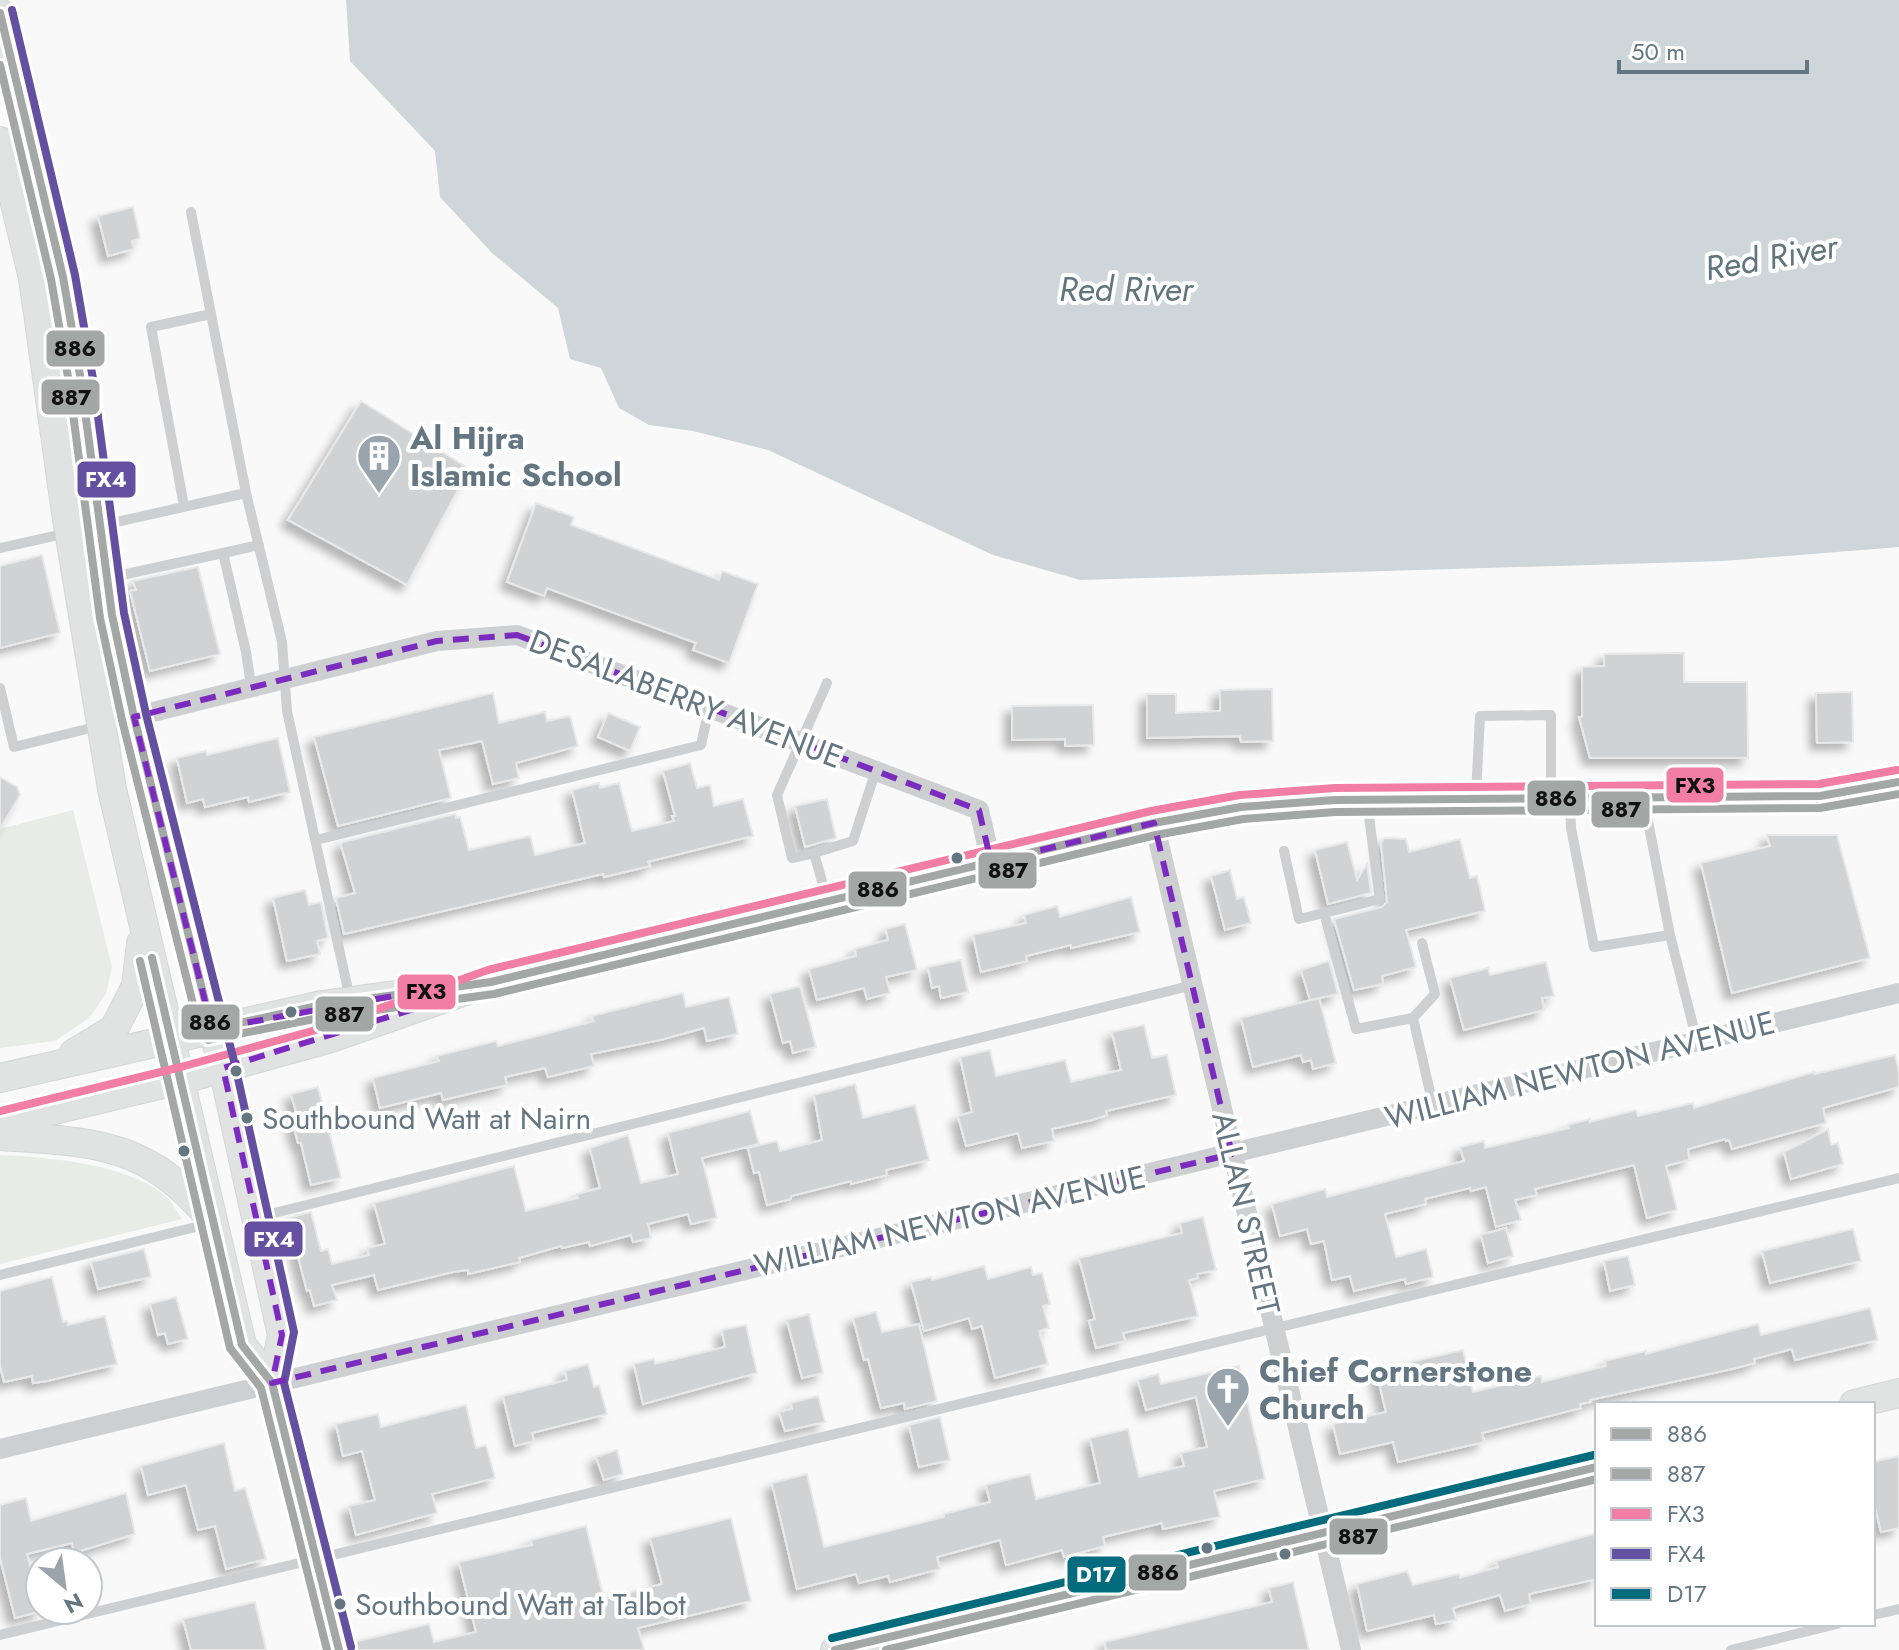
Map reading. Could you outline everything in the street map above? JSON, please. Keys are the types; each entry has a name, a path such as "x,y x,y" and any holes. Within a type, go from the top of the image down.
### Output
{"main road":[{"path":"0,13 63,277 81,381 107,578 134,717 223,1068 282,1335 272,1383"},
{"path":"0,141 33,278 69,532 112,789 242,1345 272,1383 339,1650"},
{"path":"0,1123 180,1080 331,1038 491,982 1154,823 1241,807 1367,800 1820,796 1899,782"},
{"path":"49,1069 114,1029 136,986 144,923"},
{"path":"0,1078 49,1069 170,1038 350,1001 491,982"},
{"path":"0,1136 88,1142 124,1153 160,1169 190,1194 214,1223"},
{"path":"1862,1402 1899,1393"},
{"path":"835,1650 1595,1467"}],"street":[{"name":"DESALABERRY AVENUE","path":"101,725 437,641 517,635 979,810 991,862"},
{"name":"ALLAN STREET","path":"1154,823 1351,1650"},
{"name":"WILLIAM NEWTON AVENUE","path":"0,1449 1899,993"}],"lane":[{"path":"191,212 246,493 282,642 287,711 350,1001"},
{"path":"184,506 151,327 211,314"},
{"path":"0,548 246,493"},
{"path":"78,584 259,545"},
{"path":"223,553 251,686"},
{"path":"827,683 777,795 792,858 853,841 876,770"},
{"path":"0,688 14,747 101,725"},
{"path":"316,840 701,745 709,706"},
{"path":"1476,799 1480,716 1551,715 1561,799 1571,828 1594,947 1670,935"},
{"path":"1644,799 1670,935 1697,1041"},
{"path":"1284,851 1299,919 1380,899 1367,800"},
{"path":"814,853 827,901"},
{"path":"1324,913 1356,1029 1413,1018 1435,994 1422,943"},
{"path":"256,1218 1193,985"},
{"path":"1413,1018 1433,1105"},
{"path":"0,1635 1899,1178"},
{"path":"0,1275 214,1223"},
{"path":"1875,1615 1899,1609"},
{"path":"1731,1650 1829,1626"}],"highlighted area":[{"path":"517,635 979,810 991,862 1154,823 1232,1154 272,1383 282,1335 223,1068 414,1009 410,993 212,1029 134,717 437,641"}],"shaded area":[{"path":"73,810 112,967 106,994 89,1018 55,1041 0,1048 0,829"},
{"path":"0,1155 62,1160 128,1176 163,1194 182,1219 0,1264"}],"water":[{"name":"Red River","path":"346,0 1899,0 1899,547 1723,561 1080,580 993,555 768,450 693,431 649,425 619,408 601,368 570,359 558,308 492,253 440,197 435,151 350,61"}],"building":[{"path":"133,207 140,238 132,241 134,249 108,256 98,216"},
{"name":"Al Hijra Islamic School","path":"361,401 469,469 407,585 288,520"},
{"path":"536,503 574,517 571,525 719,580 722,571 758,584 729,663 693,650 696,643 547,588 544,596 507,582"},
{"path":"42,555 60,633 0,648 0,566"},
{"path":"198,567 220,654 150,671 130,591 136,590 133,581"},
{"path":"1684,653 1684,682 1747,682 1748,758 1590,758 1579,717 1582,717 1582,667 1604,666 1604,654"},
{"path":"1272,689 1273,741 1241,742 1240,736 1147,738 1147,694 1176,694 1176,713 1220,711 1220,690"},
{"path":"1852,692 1853,742 1817,743 1816,693"},
{"path":"493,693 499,723 545,712 547,721 570,716 578,746 516,763 519,778 493,784 482,741 439,750 451,798 338,826 314,737"},
{"path":"1093,705 1094,745 1065,746 1065,739 1012,740 1012,706"},
{"path":"608,713 640,727 630,751 598,737"},
{"path":"278,738 290,792 249,802 248,797 205,807 203,799 187,803 177,758 206,751 207,755"},
{"path":"690,763 697,788 710,785 714,806 743,799 753,836 648,862 650,866 344,934 336,898 355,893 341,845 343,842 455,814 456,818 460,817 469,850 530,836 535,855 585,843 572,790 599,783 600,788 619,783 632,831 674,821 663,771"},
{"path":"0,777 17,787 20,795 0,829"},
{"path":"827,799 836,838 805,847 795,806"},
{"path":"1767,835 1837,835 1870,958 1732,993 1701,863 1770,846"},
{"path":"1384,838 1406,839 1409,852 1460,839 1470,878 1477,876 1485,911 1406,930 1416,967 1382,976 1383,984 1354,990 1334,919 1382,907 1387,902 1381,843"},
{"path":"1347,842 1357,880 1367,864 1371,893 1328,904 1315,850"},
{"path":"1230,870 1237,899 1244,897 1251,923 1225,930 1211,876"},
{"path":"305,890 309,905 321,902 328,938 317,941 320,954 287,961 273,898"},
{"path":"1131,897 1140,932 1026,956 1027,961 981,972 973,935 1026,923 1024,915 1057,906 1060,917"},
{"path":"905,924 917,970 886,977 890,993 867,999 864,988 817,1000 809,969 856,956 855,949 888,940 886,929"},
{"path":"961,960 968,992 941,998 939,986 932,988 928,967"},
{"path":"1329,961 1338,994 1310,1000 1301,970"},
{"path":"1546,962 1554,996 1542,998 1544,1010 1464,1030 1450,978 1488,968 1490,975"},
{"path":"800,986 816,1047 793,1053 790,1041 783,1043 770,994"},
{"path":"683,993 686,1007 729,997 738,1034 707,1041 704,1028 591,1054 594,1066 548,1077 545,1068 505,1077 507,1085 443,1100 441,1093 380,1108 373,1078 439,1061 437,1056 496,1041 498,1046 538,1036 594,1021 592,1016"},
{"path":"1319,998 1336,1063 1313,1069 1311,1060 1303,1062 1301,1055 1253,1067 1241,1018"},
{"path":"1144,1025 1152,1058 1167,1055 1176,1095 1106,1111 1107,1115 1092,1120 1052,1129 1054,1141 1022,1148 1018,1133 966,1146 958,1116 972,1112 960,1057 990,1050 996,1076 1065,1060 1071,1082 1121,1070 1112,1032"},
{"path":"1895,1055 1899,1087 1823,1108 1826,1123 1732,1149 1729,1140 1725,1139 1688,1149 1689,1160 1666,1166 1677,1210 1647,1218 1634,1165 1535,1189 1537,1195 1515,1200 1521,1220 1496,1227 1486,1187 1425,1199 1426,1204 1385,1214 1396,1257 1426,1249 1433,1277 1406,1284 1405,1279 1354,1291 1350,1276 1332,1280 1324,1241 1311,1244 1307,1229 1280,1236 1272,1204 1325,1189 1327,1197 1464,1161 1460,1147 1484,1141 1485,1148 1569,1128 1568,1125 1590,1119 1590,1122 1636,1110 1638,1116 1693,1103 1694,1108 1814,1072"},
{"path":"855,1084 863,1118 915,1105 929,1160 886,1170 887,1175 791,1196 791,1199 767,1205 759,1172 754,1173 748,1148 777,1141 780,1151 822,1140 814,1095"},
{"path":"318,1087 341,1178 311,1185 292,1121 298,1119 291,1094"},
{"path":"750,1111 759,1144 702,1158 717,1218 691,1224 688,1214 648,1224 651,1238 633,1242 631,1235 590,1246 589,1242 561,1246 519,1258 520,1262 468,1274 468,1270 453,1272 378,1290 374,1275 332,1285 337,1300 314,1306 310,1290 307,1291 288,1218 311,1212 321,1251 328,1249 332,1264 369,1255 368,1248 385,1244 374,1203 514,1166 526,1211 578,1198 577,1194 600,1188 590,1148 628,1135 641,1183 678,1174 668,1133"},
{"path":"1828,1129 1831,1145 1838,1143 1843,1164 1791,1179 1784,1152"},
{"path":"1203,1217 1216,1270 1197,1274 1198,1278 1189,1280 1198,1316 1123,1333 1125,1341 1096,1348 1089,1321 1095,1319 1079,1258 1182,1233 1180,1223"},
{"path":"1506,1228 1513,1256 1488,1263 1481,1235"},
{"path":"1853,1229 1861,1261 1770,1283 1762,1251"},
{"path":"144,1249 151,1277 98,1289 91,1262"},
{"path":"1628,1256 1635,1285 1610,1291 1604,1261"},
{"path":"984,1266 988,1279 1031,1267 1033,1275 1042,1273 1050,1304 1043,1306 1049,1328 1039,1331 1048,1364 995,1378 982,1326 972,1329 969,1318 924,1331 911,1282 931,1277 932,1280"},
{"path":"52,1277 63,1322 67,1321 68,1325 105,1316 117,1364 47,1381 33,1383 32,1376 4,1382 0,1366 0,1291"},
{"path":"176,1297 188,1339 168,1344 165,1333 158,1335 150,1304"},
{"path":"1870,1308 1878,1340 1795,1360 1792,1349 1754,1359 1755,1363 1732,1369 1590,1400 1580,1404 1581,1408 1482,1433 1484,1442 1398,1462 1393,1442 1340,1454 1333,1424 1386,1412 1376,1370 1463,1350 1473,1392 1541,1376 1542,1382 1606,1366 1605,1361 1646,1351 1646,1354 1758,1324 1761,1335"},
{"path":"876,1312 882,1332 919,1324 937,1401 905,1409 904,1403 881,1408 853,1318"},
{"path":"809,1314 823,1373 802,1378 787,1320"},
{"path":"746,1325 757,1373 643,1404 634,1364 654,1359 655,1364 725,1347 722,1330"},
{"path":"588,1364 594,1387 599,1385 607,1414 532,1433 534,1441 515,1446 503,1396 567,1380 565,1371"},
{"path":"1239,1366 1265,1479 1214,1491 1220,1517 1163,1529 1162,1523 1103,1537 1105,1546 1064,1557 1062,1550 1006,1565 1000,1540 937,1557 940,1569 890,1582 888,1576 859,1583 856,1574 797,1589 772,1483 807,1474 824,1547 944,1517 944,1514 990,1502 986,1485 1030,1474 1036,1499 1100,1483 1090,1438 1128,1429 1139,1477 1184,1466 1181,1453 1207,1447 1196,1397 1146,1410 1138,1380 1158,1374 1161,1384"},
{"path":"818,1396 825,1422 785,1431 779,1412 792,1409 791,1403"},
{"path":"466,1405 476,1448 486,1445 495,1478 432,1494 437,1513 356,1535 349,1506 375,1500 362,1451 343,1456 336,1424 378,1414 381,1427"},
{"path":"940,1417 950,1460 919,1467 909,1425"},
{"path":"224,1443 235,1491 245,1488 266,1559 226,1569 215,1526 198,1530 186,1485 148,1495 141,1466"},
{"path":"617,1450 623,1474 604,1480 596,1457"},
{"path":"1899,1456 1899,1528 1881,1532 1875,1507 1875,1462"},
{"path":"126,1493 135,1534 96,1546 73,1546 72,1543 24,1546 24,1616 15,1618 0,1558 0,1505 26,1498 31,1521"},
{"path":"731,1518 751,1601 638,1628 644,1650 356,1650 354,1642 429,1624 434,1642 476,1632 459,1562 532,1545 531,1540 586,1526 604,1599 662,1584 650,1538"},
{"path":"1594,1534 1595,1579 1529,1594 1531,1604 1505,1611 1500,1595 1453,1608 1456,1620 1436,1624 1434,1615 1367,1631 1357,1584 1407,1571 1413,1585 1459,1574 1460,1578 1498,1567 1496,1561"},
{"path":"1293,1582 1309,1650 1106,1650 1105,1642 1272,1602 1269,1588"},
{"path":"255,1602 266,1650 191,1650 183,1619"}],"transit line":[{"name":"FX4","path":"12,10 75,275 93,379 124,613 146,714 235,1065 294,1332 284,1383 351,1647"},
{"name":"886","path":"0,13 63,277 81,381 112,615 134,717 212,1029 322,1005 491,982 1154,823 1241,807 1335,800 1820,796 1899,782"},
{"name":"887","path":"0,65 51,279 69,383 100,618 122,720 200,1032 208,1040 324,1017 494,994 1156,835 1243,819 1335,812 1820,808 1899,794"},
{"name":"FX3","path":"0,1111 327,1027 488,970 1151,811 1240,795 1335,788 1819,784 1897,770"},
{"name":"886","path":"152,958 242,1345 272,1383 339,1650"},
{"name":"887","path":"140,961 230,1348 261,1388 327,1650"},
{"name":"D17","path":"832,1638 1594,1455"},
{"name":"886","path":"835,1650 1595,1467"},
{"name":"887","path":"886,1650 1595,1479"}],"place":[{"name":"Al Hijra Islamic School","path":"379,495"},
{"name":"Southbound Watt at Nairn","path":"247,1118"},
{"name":"Chief Cornerstone Church","path":"1228,1428"},
{"name":"Southbound Watt at Talbot","path":"340,1604"}]}
